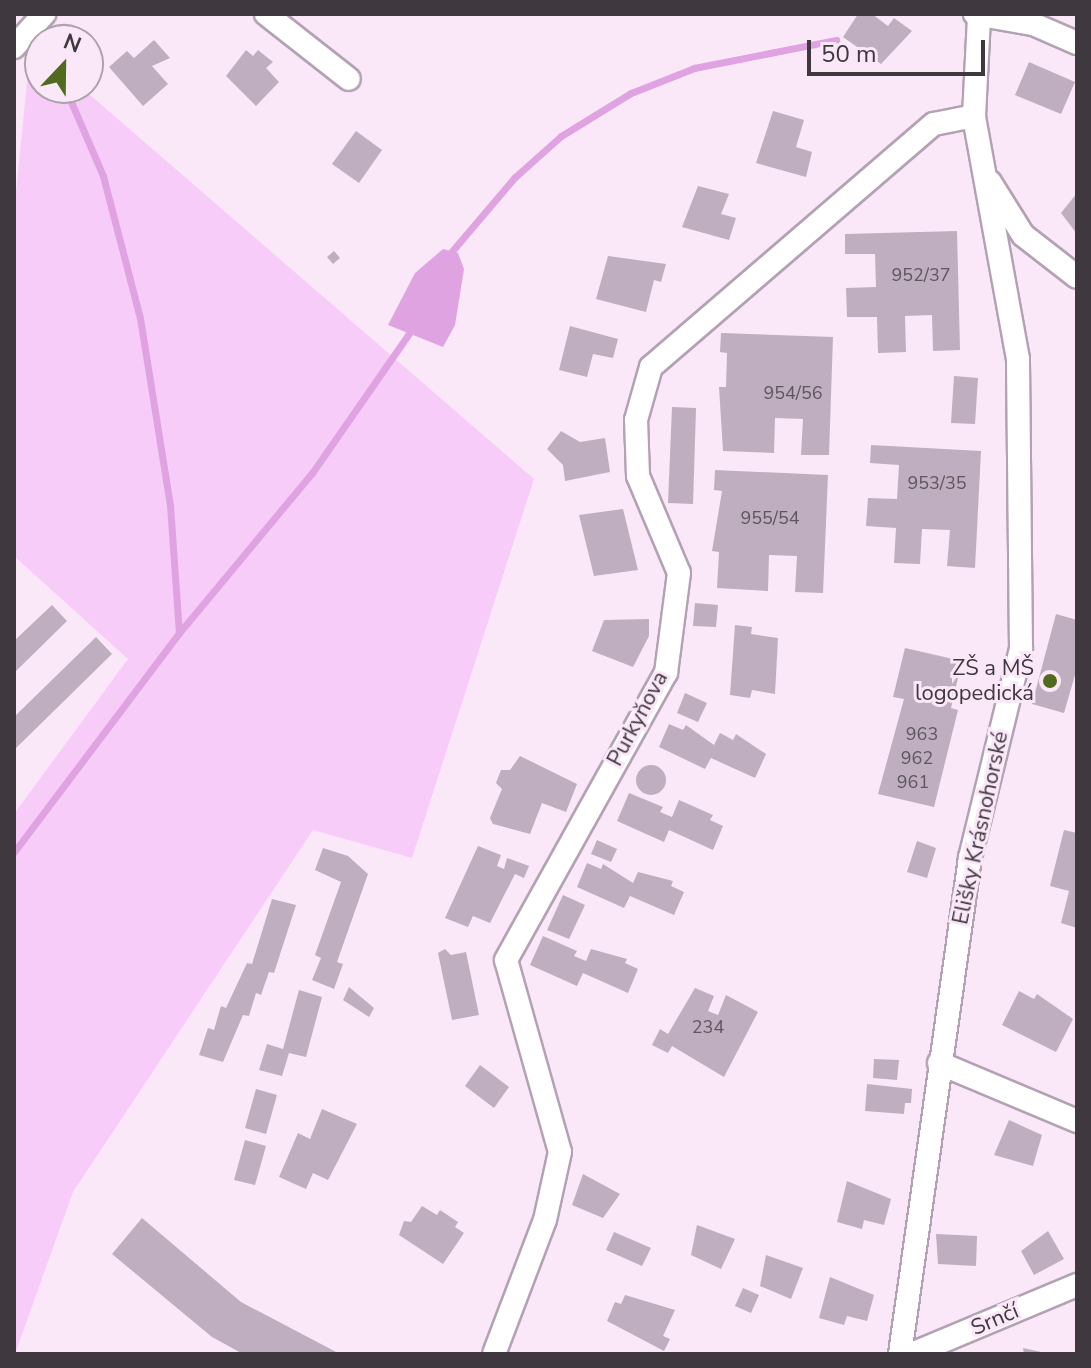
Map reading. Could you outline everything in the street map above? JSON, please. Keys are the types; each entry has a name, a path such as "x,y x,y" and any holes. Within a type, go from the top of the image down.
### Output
{"street":[{"path":"14,47 44,14"},
{"path":"266,14 349,79"},
{"path":"977,15 1033,24 1077,43"},
{"name":"Elišky Krásnohorské","path":"900,1354 970,858 1021,649 1018,359 974,116 977,15"},
{"name":"Purkyňova","path":"494,1354 545,1220 560,1152 506,960 666,673 679,573 638,476 636,420 651,367 934,124 974,116"},
{"path":"982,168 1023,235 1077,277"},
{"path":"939,1063 1077,1121"},
{"name":"Srnčí","path":"912,1354 1077,1285"}],"shaded area":[{"path":"25,104 100,104 534,479 412,858 313,830 73,1192 15,1354 14,814 128,659 14,556 14,211"},
{"path":"443,249 458,253 464,269 455,325 443,347 388,325 415,273"}],"building":[{"path":"858,14 872,14 888,26 894,18 912,31 881,64 843,37"},
{"path":"154,40 170,58 152,66 168,84 143,106 109,67 127,51 134,58"},
{"path":"246,50 253,56 258,50 273,62 266,68 279,82 256,106 226,76"},
{"path":"1029,62 1075,82 1061,114 1015,95"},
{"path":"773,111 804,120 796,147 812,152 806,177 756,163"},
{"path":"356,131 382,150 359,183 332,164"},
{"path":"698,186 729,194 721,214 736,218 729,240 682,227"},
{"path":"1077,193 1077,234 1061,213"},
{"path":"957,231 960,350 933,351 932,315 905,316 906,352 878,353 877,317 847,317 846,288 876,287 875,254 845,254 845,234"},
{"path":"334,251 340,258 333,264 327,257"},
{"path":"608,256 666,264 661,282 654,280 646,312 596,299"},
{"path":"570,326 618,339 613,358 593,354 587,377 559,370"},
{"path":"721,333 833,337 829,455 801,455 803,419 775,418 774,453 723,451 719,387 726,387 727,353 720,352"},
{"path":"954,376 978,378 975,424 951,423"},
{"path":"672,407 696,408 693,504 668,503"},
{"path":"561,431 580,442 605,438 610,472 565,481 563,465 547,449"},
{"path":"871,445 981,451 975,568 947,566 950,530 922,529 920,564 894,563 896,528 866,526 868,498 897,499 899,465 870,463"},
{"path":"715,470 828,475 823,593 795,592 797,556 769,555 768,591 717,588 719,552 712,551 722,491 714,490"},
{"path":"623,509 638,570 594,576 579,515"},
{"path":"695,603 718,605 716,627 693,626"},
{"path":"52,605 67,621 14,673 14,641"},
{"path":"1056,614 1077,620 1077,668 1064,713 1032,704"},
{"path":"649,619 649,636 633,667 592,651 604,620"},
{"path":"735,625 752,627 751,634 778,638 775,694 752,690 750,698 730,695"},
{"path":"96,637 112,654 14,750 14,717"},
{"path":"905,648 962,661 951,708 958,710 934,807 878,794 904,699 893,697"},
{"path":"685,693 707,703 698,722 677,713"},
{"path":"669,724 683,730 686,725 714,745 720,733 733,740 736,734 766,754 755,778 711,758 705,769 659,747"},
{"path":"520,756 577,784 566,812 542,803 530,834 493,824 490,818 502,789 496,783 501,770 510,770"},
{"path":"651,765 661,770 666,780 661,790 651,795 641,790 636,780 641,770"},
{"path":"629,793 663,807 660,812 672,817 679,800 713,815 710,820 723,826 713,850 669,830 664,842 617,821"},
{"path":"1064,830 1077,833 1077,928 1061,923 1069,891 1050,886"},
{"path":"597,840 617,849 611,862 591,854"},
{"path":"917,841 936,848 927,878 907,872"},
{"path":"478,846 501,855 497,866 504,869 507,858 529,866 524,878 515,874 490,923 473,916 468,927 445,918"},
{"path":"323,848 348,856 368,874 337,962 343,964 334,989 312,980 321,958 315,955 341,882 315,870"},
{"path":"587,863 601,869 603,864 633,883 638,872 673,881 671,886 684,892 674,915 630,896 624,908 577,887"},
{"path":"563,895 585,905 569,939 547,930"},
{"path":"272,899 296,905 274,973 269,972 261,995 256,993 249,1016 243,1015 223,1062 199,1055 208,1028 214,1030 221,1006 226,1008 247,963 252,964"},
{"path":"543,936 577,951 574,956 586,961 591,949 627,959 625,963 638,969 628,993 583,973 577,986 530,965"},
{"path":"445,949 451,955 466,952 479,1015 452,1020 438,953"},
{"path":"349,987 374,1008 369,1017 343,1000"},
{"path":"695,988 714,996 708,1011 718,1015 726,995 758,1012 724,1077 672,1046 668,1053 652,1045 660,1029 668,1034"},
{"path":"299,990 322,997 306,1057 289,1053 282,1076 259,1070 267,1044 283,1049"},
{"path":"1019,991 1034,999 1037,994 1073,1019 1056,1052 1002,1025"},
{"path":"874,1059 899,1060 897,1080 873,1078"},
{"path":"480,1065 509,1087 494,1108 465,1086"},
{"path":"867,1084 912,1089 911,1103 905,1103 904,1114 865,1111"},
{"path":"256,1089 277,1095 266,1134 245,1128"},
{"path":"322,1109 357,1124 328,1180 313,1173 306,1189 279,1177 298,1133 310,1139"},
{"path":"1009,1120 1042,1135 1033,1166 994,1155"},
{"path":"245,1140 266,1146 255,1185 234,1180"},
{"path":"583,1174 620,1194 603,1218 572,1205"},
{"path":"847,1181 891,1199 884,1225 864,1220 862,1229 837,1222"},
{"path":"422,1206 437,1215 440,1210 458,1222 455,1227 464,1233 443,1264 399,1235 404,1221 411,1222"},
{"path":"142,1218 241,1302 340,1354 243,1354 212,1337 112,1254"},
{"path":"697,1225 735,1239 721,1269 691,1255"},
{"path":"1048,1231 1064,1259 1034,1275 1021,1251"},
{"path":"614,1232 651,1248 642,1266 606,1250"},
{"path":"936,1234 977,1236 976,1266 938,1264"},
{"path":"766,1255 803,1268 791,1299 760,1286"},
{"path":"830,1277 874,1295 867,1321 847,1316 844,1325 819,1318"},
{"path":"743,1288 759,1295 751,1313 735,1306"},
{"path":"625,1295 675,1310 663,1336 670,1339 664,1351 607,1321 615,1302 621,1304"},
{"path":"1023,1348 1046,1353 1046,1354 1024,1354"}],"waterway":[{"path":"447,257 514,178 561,136 631,93 694,68 836,40"},
{"path":"72,104 103,176 140,318 170,505 179,633"},
{"path":"14,852 179,633 312,473 414,326"}],"place":[{"name":"ZŠ a MŠ logopedická","path":"1050,681"}]}
